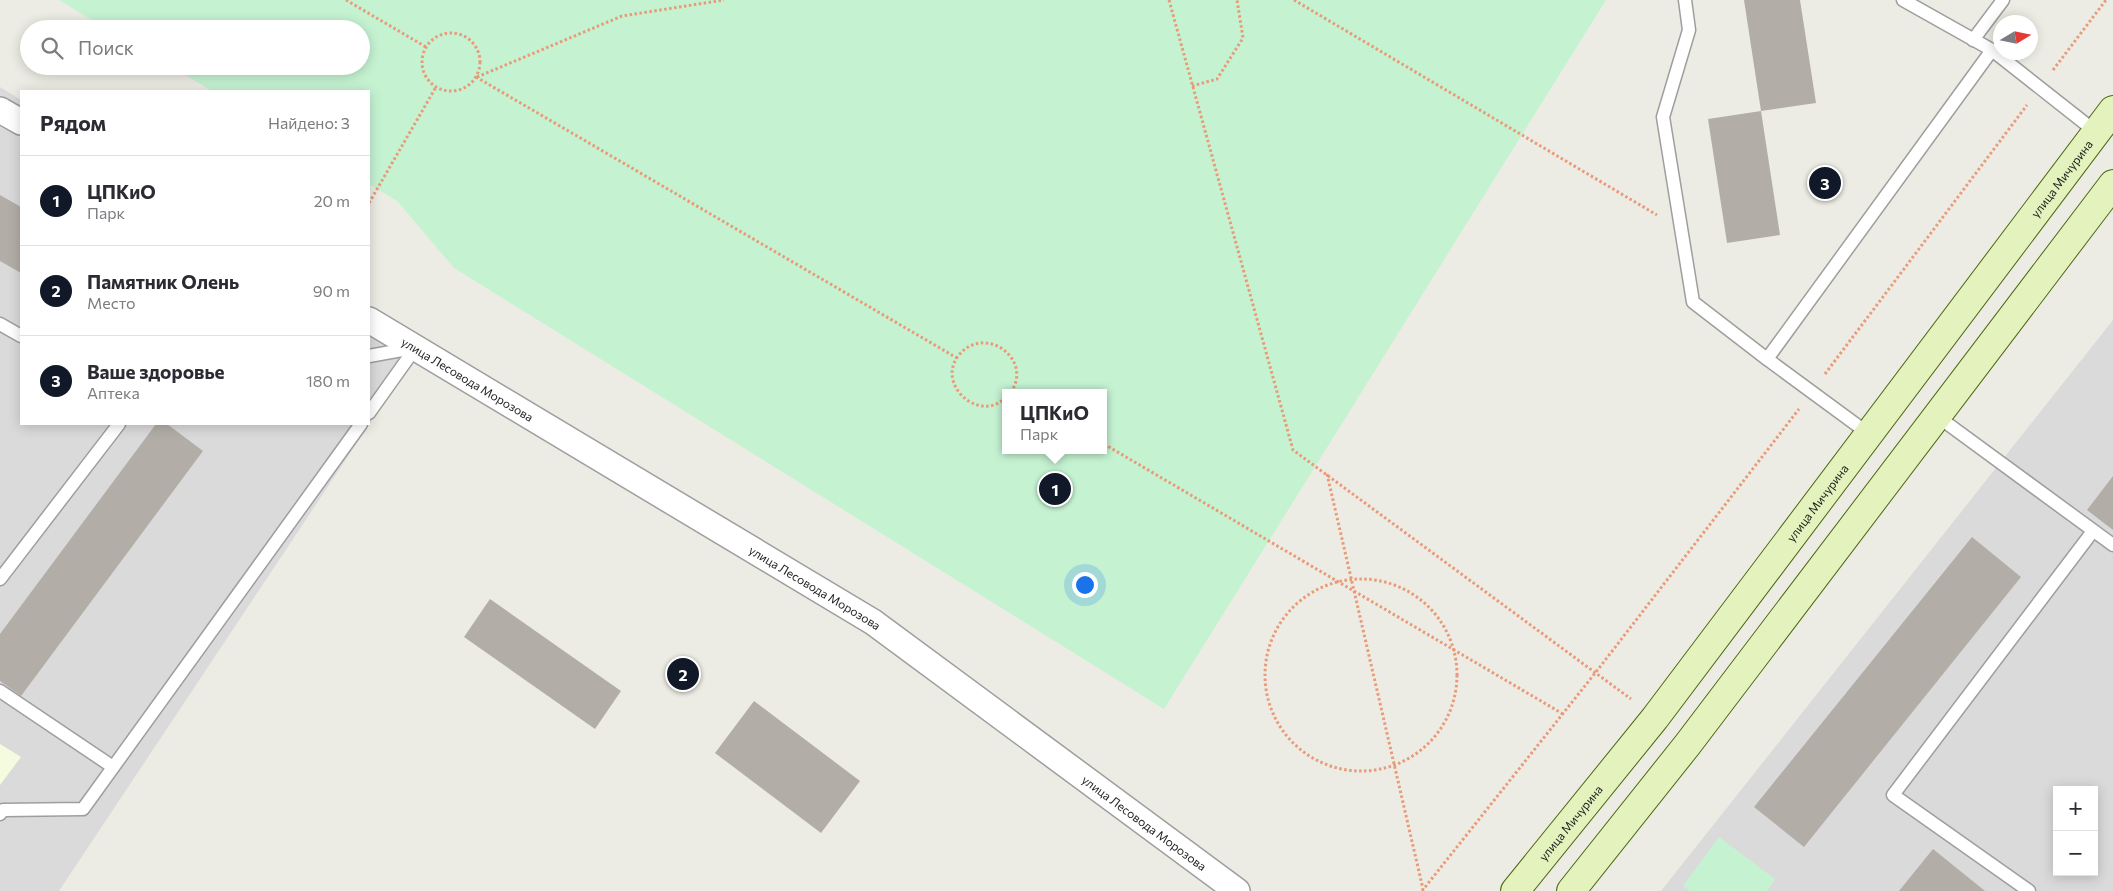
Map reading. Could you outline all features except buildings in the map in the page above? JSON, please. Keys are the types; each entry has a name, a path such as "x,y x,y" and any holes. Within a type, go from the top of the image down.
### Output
{"street":[{"path":"0,110 20,121"},
{"name":"улица Мичурина","path":"1516,891 1655,718 2113,110"},
{"path":"1571,891 1694,736 2113,184"},
{"name":"улица Лесовода Морозова","path":"370,321 873,622 1238,891"}],"lane":[{"path":"1685,0 1689,30 1663,117 1693,302 1869,434"},
{"path":"1903,0 1992,50 2096,132"},
{"path":"1973,40 2003,0"},
{"path":"1767,358 1992,50"},
{"path":"0,324 20,335"},
{"path":"370,356 416,347"},
{"path":"370,412 416,347"},
{"path":"1937,416 2113,546"},
{"path":"0,579 118,425"},
{"path":"0,814 3,810 82,809 360,425"},
{"path":"2029,891 1893,795 2093,531"},
{"path":"0,691 113,768"}],"path":[{"path":"346,0 426,47"},
{"path":"476,77 622,16 724,0"},
{"path":"1168,0 1294,450 1596,672 1655,718"},
{"path":"1192,86 1216,79 1242,38 1237,0"},
{"path":"1294,0 1681,230"},
{"path":"1422,890 1596,672 1812,392 2106,0"},
{"path":"455,33 466,37 474,44 479,54 480,66 476,77 469,86 458,90 447,91 436,87 427,80 422,69 422,58 426,47 433,39 444,34 455,33"},
{"path":"476,77 957,358"},
{"path":"370,201 436,87"},
{"path":"1002,399 993,405 980,406 969,402 959,394 954,382 953,370 957,358 965,349 976,343 989,342 1001,346 1010,355 1015,366 1016,379 1014,389"},
{"path":"1107,446 1563,714"},
{"path":"1327,474 1422,890"},
{"path":"1351,580 1371,580 1390,583 1407,590 1423,601 1447,631 1454,649 1457,670 1456,690 1451,710 1442,728 1429,744 1413,757 1394,766 1374,771 1353,771 1333,767 1314,759 1297,747 1283,731 1273,713 1266,693 1265,672 1268,652 1275,632 1287,615 1301,600 1319,589 1338,582 1351,580"}],"shaded area":[{"path":"59,0 1606,0 1164,709 454,268 397,201 370,185 370,90 210,90 185,75 370,75 370,20 92,20"},
{"path":"0,87 20,99 20,425 369,425 59,891 0,891"},
{"path":"370,317 420,348 370,423"},
{"path":"2113,320 2113,891 1661,891"},
{"path":"0,744 21,757 0,785"},
{"path":"1719,837 1775,879 1767,891 1690,891 1683,886"}],"place":[{"name":"Ваше здоровье","path":"1825,183"},
{"name":"ЦПКиО","path":"1055,489"},
{"name":"Памятник Олень","path":"683,674"}]}
